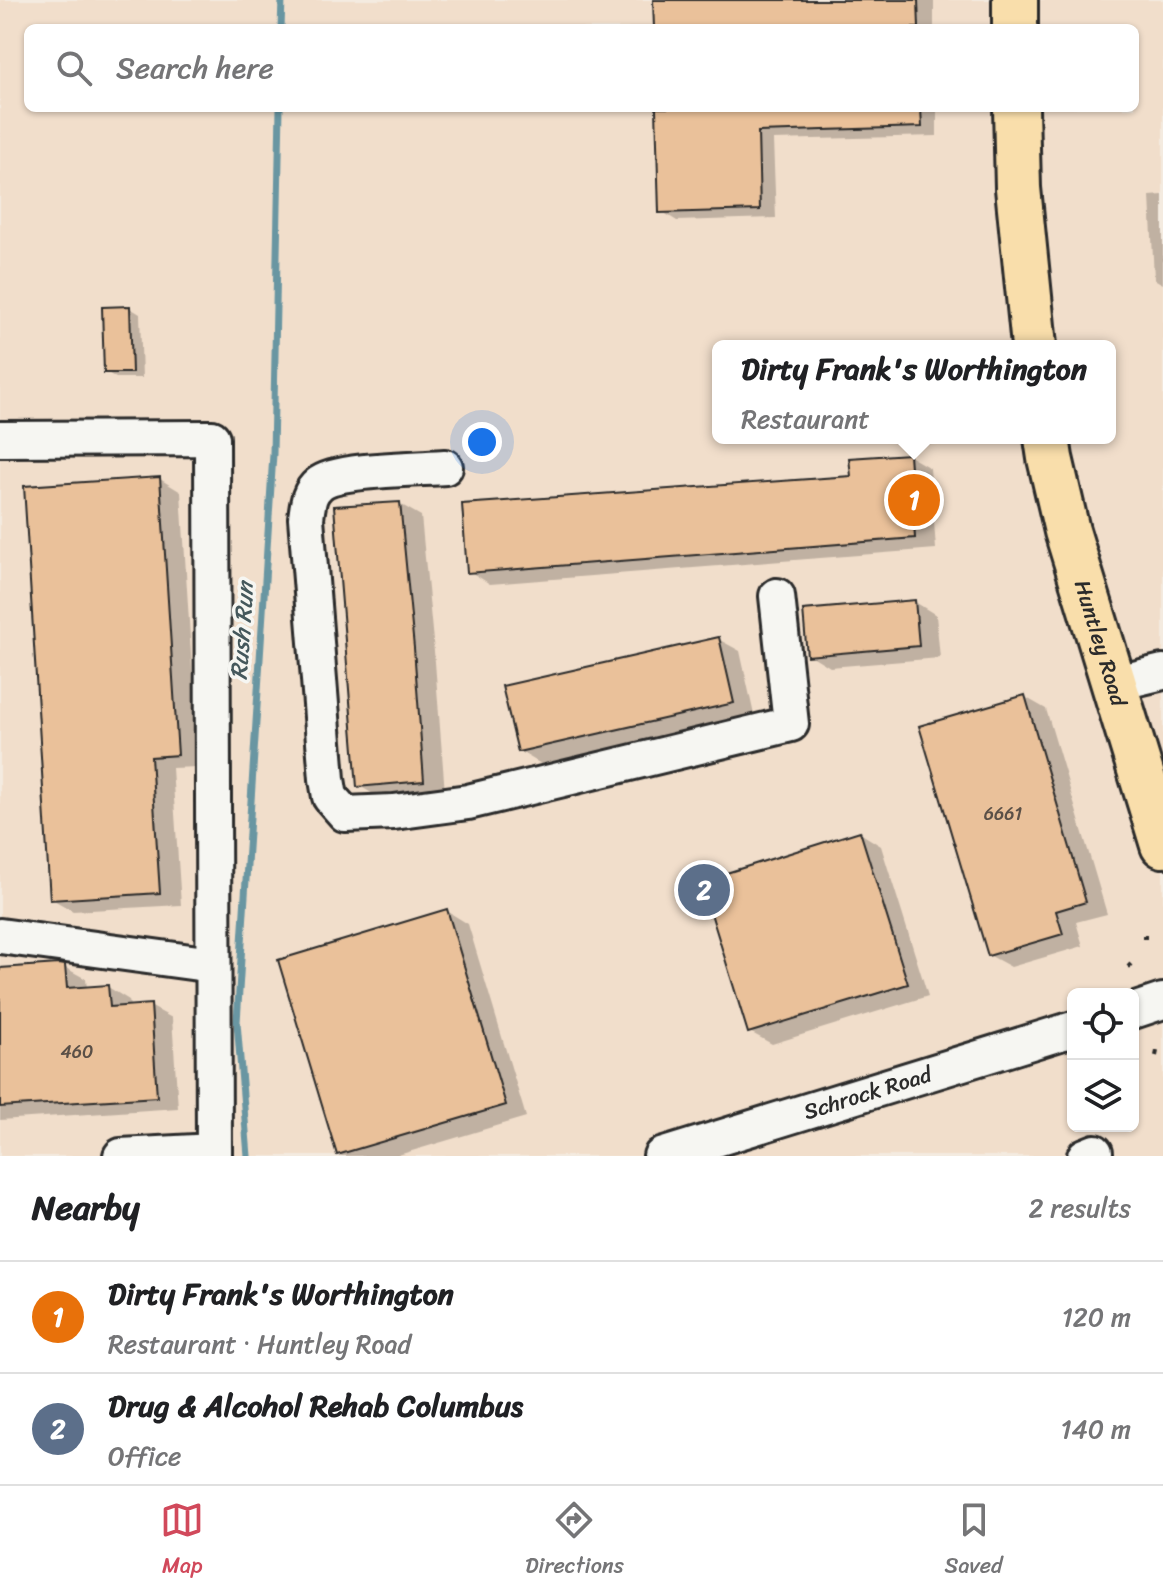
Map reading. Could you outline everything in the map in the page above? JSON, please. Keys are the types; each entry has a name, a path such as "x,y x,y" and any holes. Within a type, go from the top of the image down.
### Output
{"main road":[{"path":"1015,0 1015,24"},
{"path":"1016,112 1018,188 1033,340"},
{"name":"Huntley Road","path":"1048,444 1067,531 1163,845"}],"street":[{"path":"0,439 212,438 214,1154 121,1156"},
{"path":"445,467 338,475 321,482 309,496 306,518 327,779 330,797 345,814 394,812 468,802 791,724 777,596"},
{"path":"1113,684 1163,672"},
{"path":"0,936 213,965"},
{"path":"1139,1009 1163,1001"},
{"name":"Schrock Road","path":"661,1156 1067,1031"}],"shaded area":[{"path":"0,0 1163,0 1163,1156 0,1156"}],"building":[{"path":"653,0 918,0 919,24 654,24"},
{"path":"656,112 921,112 922,127 758,132 760,210 659,213"},
{"path":"130,306 132,373 104,373 102,307"},
{"path":"909,454 915,538 467,573 462,504 851,476 849,458"},
{"path":"160,477 178,755 151,757 160,893 50,900 24,486"},
{"path":"400,502 424,781 357,787 334,506"},
{"path":"915,600 919,646 807,656 803,610"},
{"path":"719,637 734,703 518,752 502,686"},
{"path":"1025,695 1086,902 1056,911 1063,934 988,956 919,726"},
{"path":"860,831 908,984 748,1033 701,881"},
{"path":"447,909 506,1105 337,1155 278,960"},
{"path":"65,965 67,988 108,985 110,1007 151,1004 157,1097 0,1107 0,968"}],"waterway":[{"name":"Rush Run","path":"281,24 282,0"},
{"name":"Rush Run","path":"248,1156 237,1022 273,454 280,112"}],"place":[{"name":"Dirty Frank's Worthington","path":"914,500"},
{"name":"Drug & Alcohol Rehab Columbus","path":"704,890"}]}
